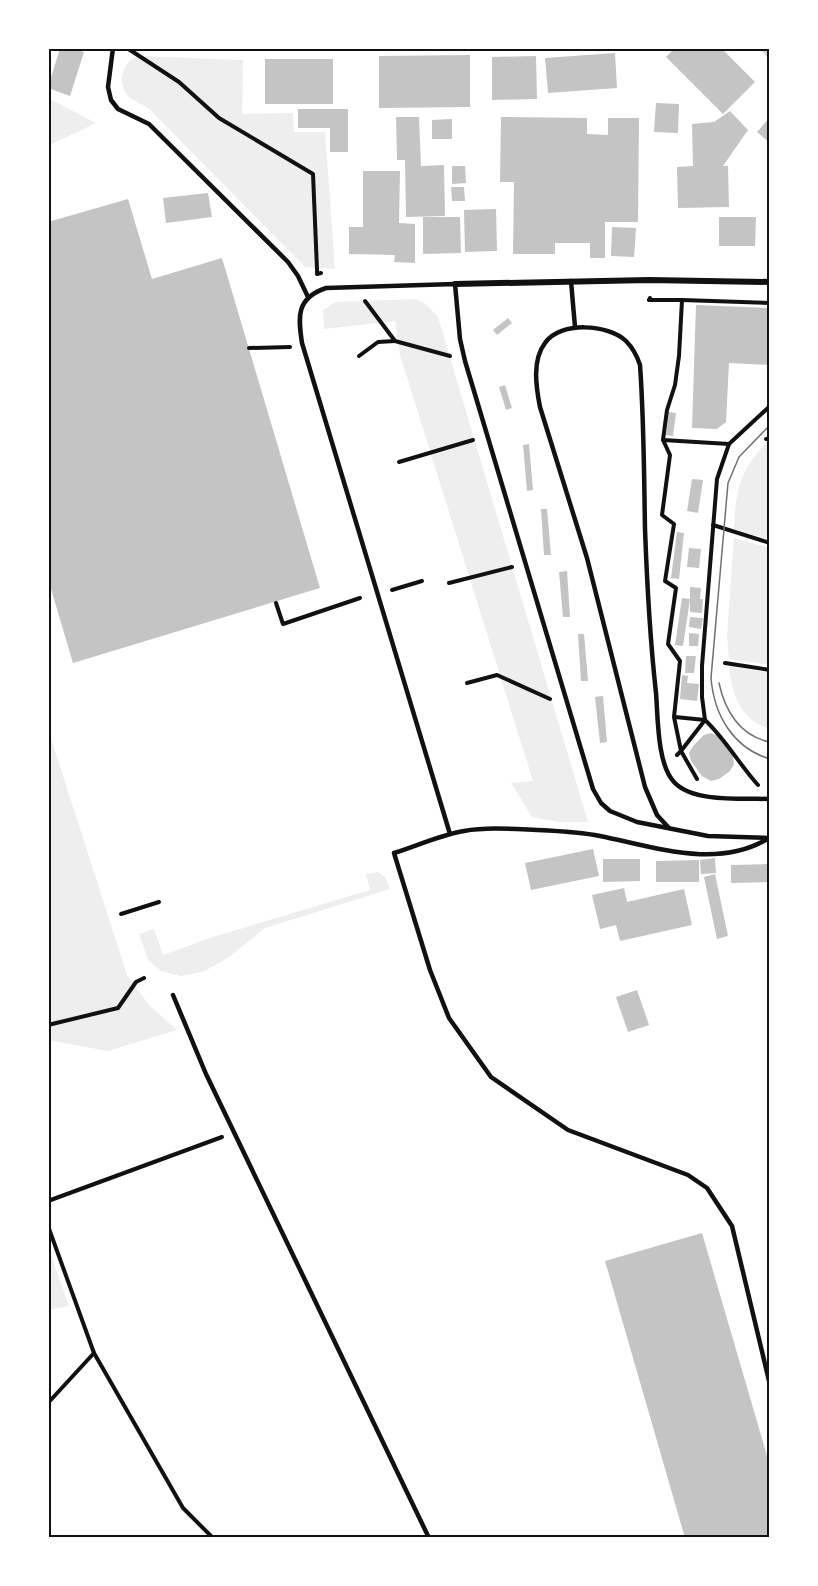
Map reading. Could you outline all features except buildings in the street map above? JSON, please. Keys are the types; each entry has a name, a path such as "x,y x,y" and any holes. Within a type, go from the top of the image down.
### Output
{"street":[{"path":"455,284 571,281 770,282"}],"lane":[{"path":"113,48 108,87 111,100 118,109 149,124 288,262 308,297"},
{"path":"571,281 575,327"},
{"path":"450,834 307,366 299,325 300,311 308,297 315,291 326,288 455,284 460,339 465,361 593,789 601,803 620,817 637,822 708,836 769,838"},
{"path":"668,827 657,815 651,803 639,767 589,567 540,407 536,385 537,363 543,344 553,333 575,327 596,329 625,340 635,352 640,365 652,655 660,743 672,780 681,788 694,794 723,798 770,799"},
{"path":"769,838 756,846 730,854 699,854 646,847 578,833 500,829 450,834 394,853 430,970 449,1018 491,1077 568,1130 688,1175 707,1188 732,1226 770,1384"},
{"path":"172,995 206,1074 429,1538"}],"path":[{"path":"127,48 179,82 219,118 313,174 316,269"},
{"path":"363,298 395,341"},
{"path":"650,298 650,300 770,303"},
{"path":"682,300 680,356 675,385 667,410 663,440 670,455 662,515 674,524 665,581 675,588 668,645 680,661 674,717 681,751 697,780"},
{"path":"359,356 378,342 395,341 450,356"},
{"path":"249,348 291,347"},
{"path":"753,788 761,788 744,770 737,756 705,720 702,666 717,479 729,444 770,406"},
{"path":"399,462 474,440"},
{"path":"663,440 729,444"},
{"path":"713,525 770,543"},
{"path":"449,583 513,567"},
{"path":"388,591 422,581"},
{"path":"276,603 283,624 360,598"},
{"path":"725,663 770,670"},
{"path":"467,683 496,675 552,700"},
{"path":"674,717 705,720"},
{"path":"674,758 705,720"},
{"path":"121,914 159,902"},
{"path":"48,1025 118,1008 136,982 144,978"},
{"path":"48,1201 235,1133"},
{"path":"48,1226 94,1353 183,1508 213,1538"},
{"path":"48,1403 94,1353"}],"shaded area":[{"path":"139,56 243,60 242,114 293,113 294,132 325,132 335,269 305,267 150,110 128,95 123,86 122,75 126,65"},
{"path":"48,98 96,123 48,146"},
{"path":"416,299 426,304 438,317 588,822 559,822 532,817 511,783 533,781 400,355 395,321 324,329 323,310 336,302"},
{"path":"767,442 770,443 770,540 734,529 736,503 741,482 750,463"},
{"path":"734,538 770,548 770,665 729,659 727,635"},
{"path":"729,666 770,673 770,729 751,719 739,705 732,687"},
{"path":"48,729 127,975 149,1005 177,1030 108,1051 48,1040"},
{"path":"378,872 385,877 390,889 265,928 229,957 205,971 181,976 161,971 148,960 139,934 154,929 163,955 213,937 370,890 366,874"},
{"path":"48,1246 69,1306 48,1310"}],"waterway":[{"path":"764,48 770,54"}],"tram line":[{"path":"770,425 739,457 728,483 711,678 716,705 728,728 746,747 770,759"},
{"path":"719,683 725,703 742,728 759,739 770,742"}]}
